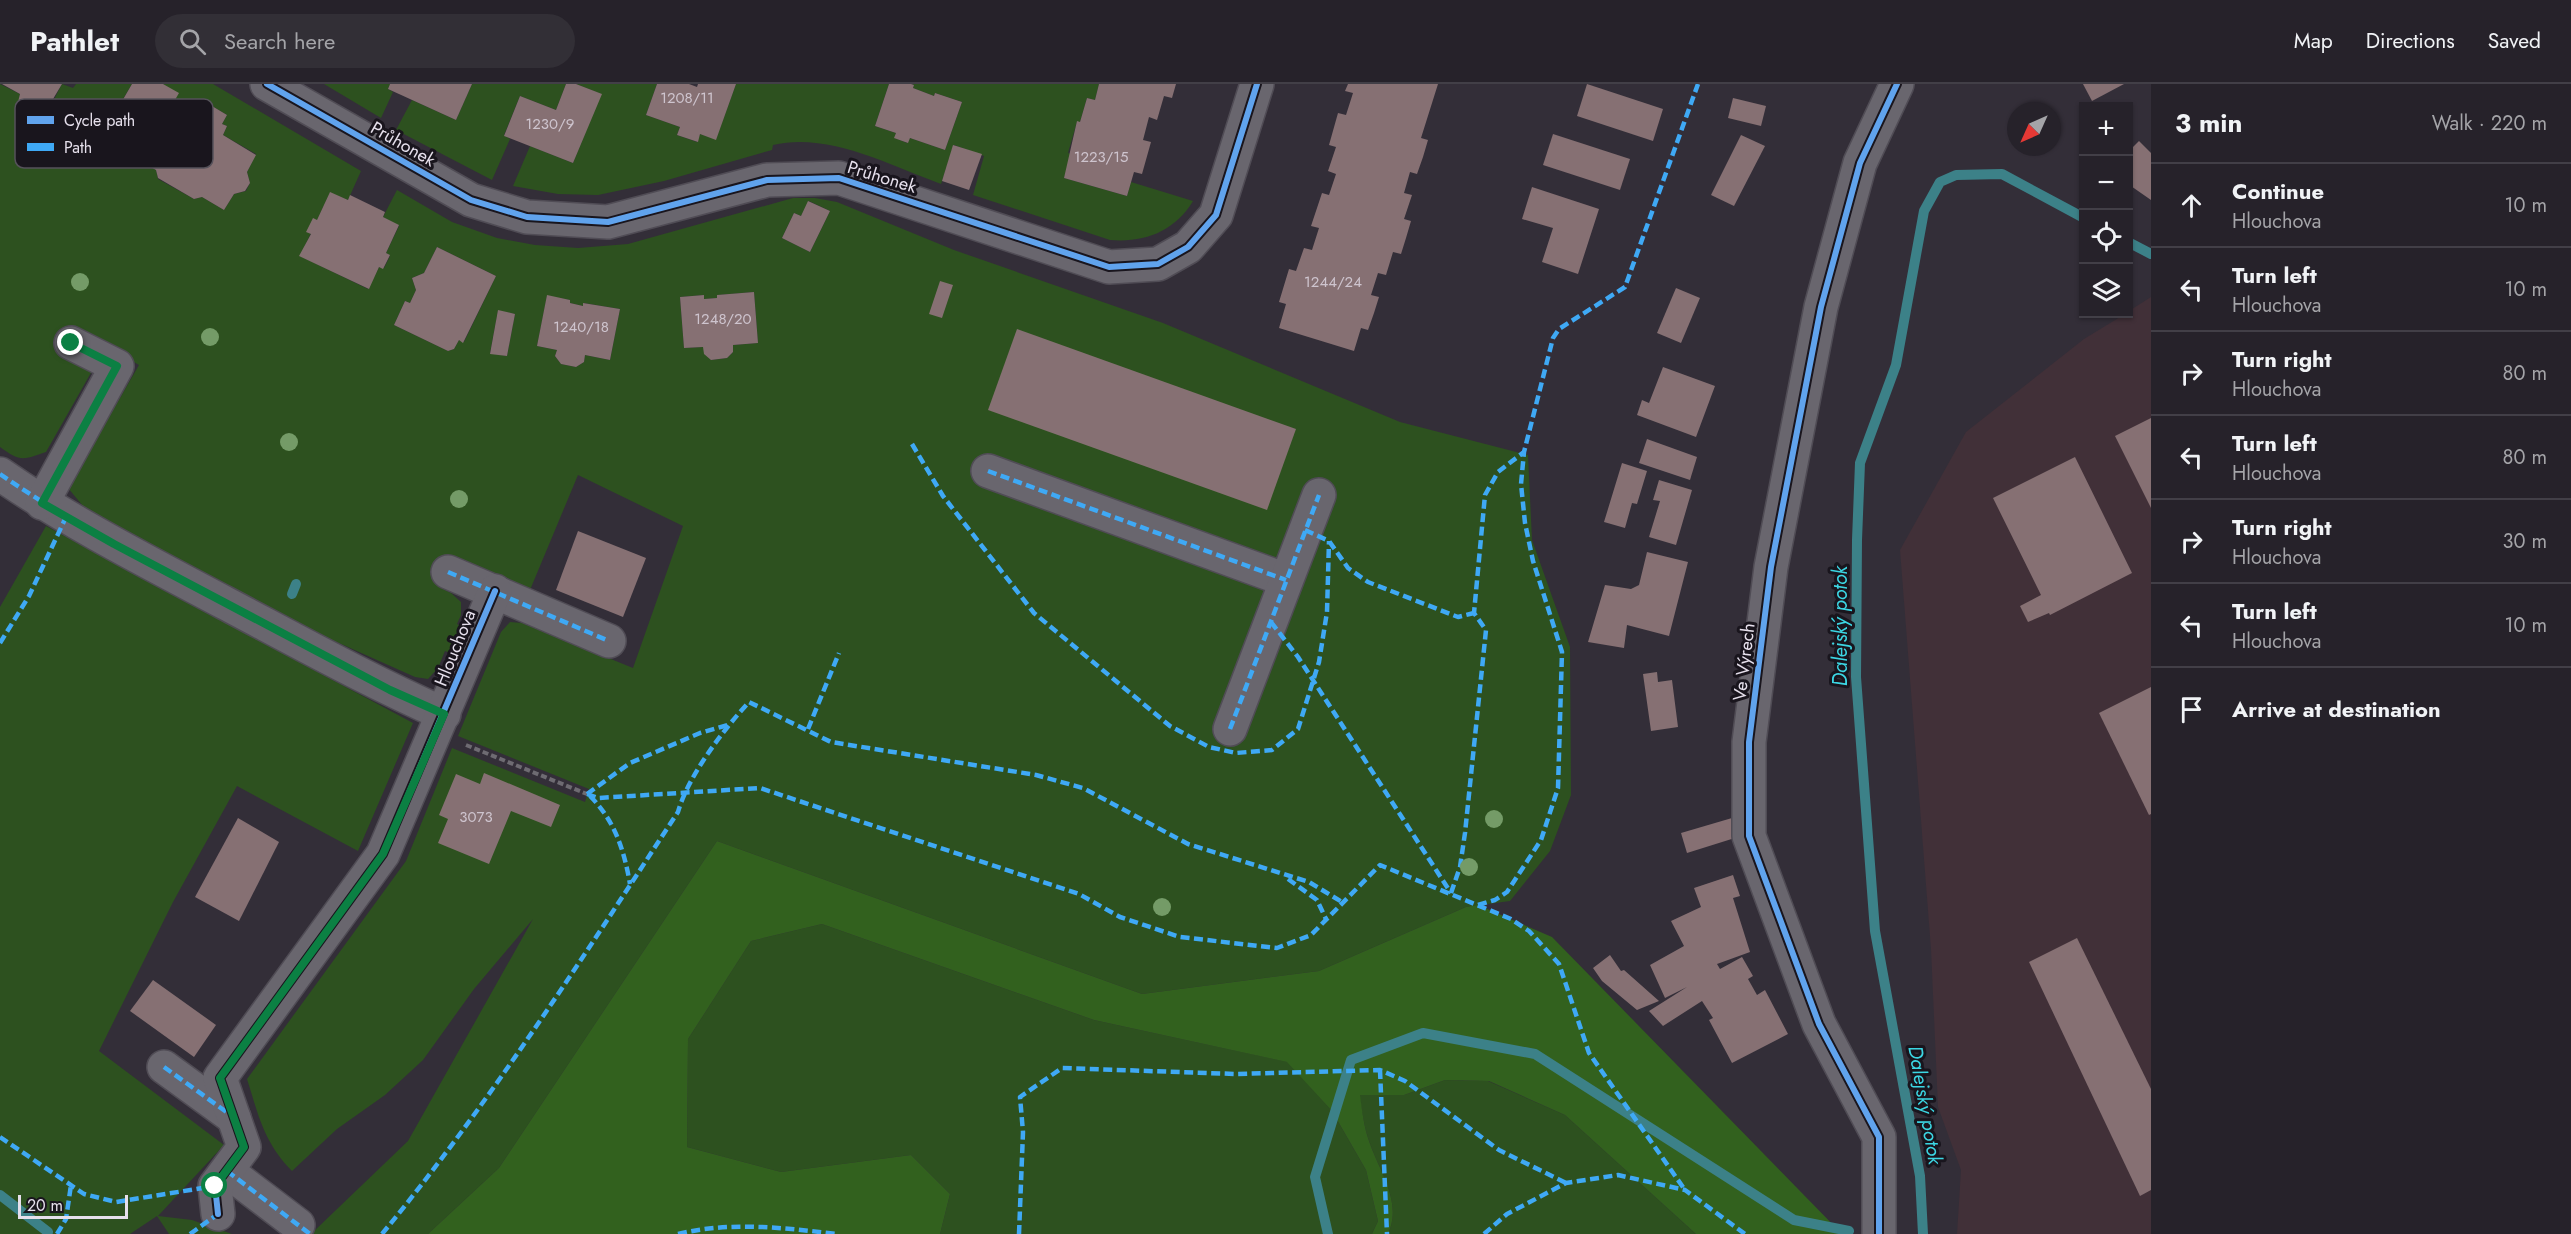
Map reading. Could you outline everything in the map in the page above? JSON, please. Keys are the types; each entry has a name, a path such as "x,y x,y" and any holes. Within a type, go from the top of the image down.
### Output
{"street":[{"name":"Průhonek","path":"267,84 471,200 527,217 609,222 766,180 839,178 1109,267 1158,264 1188,247 1216,215 1257,84"},
{"name":"Ve Výrech","path":"1879,1234 1878,1137 1819,1024 1749,836 1749,742 1771,567 1821,307 1860,163 1897,84"},
{"path":"42,503 117,366 71,343"},
{"path":"988,471 1286,580"},
{"name":"Hlouchova","path":"0,474 42,503 114,544 390,690 440,723"},
{"path":"1230,729 1319,495"},
{"path":"448,572 609,641"},
{"name":"Hlouchova","path":"218,1214 215,1186 244,1147 220,1078 383,854 495,591"},
{"path":"164,1067 234,1118"},
{"path":"227,1171 298,1225"}],"path":[{"path":"440,723 587,794"}],"shaded area":[{"path":"2151,297 2151,1234 1957,1234 1961,1170 1938,1107 1931,949 1900,550 1966,432 2084,339 2118,318 2133,318 2133,308"}],"green space":[{"path":"0,84 20,94 19,99 15,99 15,168 152,168 156,170 158,179 194,199 202,197 224,210 234,194 246,191 250,183 247,172 256,154 223,135 227,126 222,124 227,115 213,107 213,99 169,99 163,84 213,84 361,171 348,200 330,193 300,256 368,289 379,267 384,268 390,256 386,253 399,226 383,217 397,190 452,222 497,238 535,245 578,248 628,244 793,198 815,198 837,202 954,250 1163,323 1400,422 1528,455 1532,540 1570,647 1571,795 1550,851 1510,901 1466,907 1319,971 1142,994 717,841 499,1168 428,1234 311,1234 408,1141 533,919 474,989 423,1060 385,1095 337,1129 292,1171 269,1139 259,1117 247,1079 406,861 452,748 585,802 589,789 458,736 501,632 510,622 522,623 633,668 683,526 578,475 530,590 449,557 437,586 451,593 461,602 461,615 457,624 461,626 450,653 445,651 438,668 428,679 415,677 312,631 105,521 83,506 68,488 139,365 76,328 92,371 46,452 22,458 0,447","holes":["809,201 830,211 810,252 782,238 794,213 801,216","437,247 496,276 464,342 459,340 454,349 448,351 394,325 405,301 410,303 416,290 412,278 424,273","754,292 758,343 733,345 733,352 727,358 711,360 703,347 684,348 680,297 704,295 704,299 717,298 718,295","547,296 570,300 570,303 583,306 584,303 620,309 610,360 585,355 584,362 576,367 561,364 555,356 557,350 537,346","498,311 515,314 507,356 490,353"]},
{"path":"62,84 73,88 76,84 132,84 123,99 54,99"},
{"path":"324,84 390,84 388,89 393,92 381,118"},
{"path":"472,84 566,84 556,110 520,96 504,135 510,139 492,180 396,130 412,100 456,120"},
{"path":"576,84 657,84 646,115 680,127 677,135 697,142 700,134 716,139 736,84 889,84 875,126 896,133 895,138 907,143 910,138 945,150 962,102 935,93 934,96 913,88 914,85 911,84 1099,84 1095,100 1087,98 1080,122 1077,122 1064,178 1127,196 1131,182 1193,201 1177,220 1158,233 1135,239 1110,240 973,195 984,156 954,145 941,184 858,152 816,143 794,142 773,145 772,150 664,181 598,195 558,194 513,186 530,146 573,163 601,94"},
{"path":"46,526 413,723 358,851 237,786 173,902 99,1051 224,1145 158,1216 192,1220 232,1234 169,1234 157,1216 130,1234 0,1234 0,607"},
{"path":"717,841 1142,994 1319,971 1466,907 1478,905 1552,937 1842,1234 1696,1234 1565,1115 1489,1081 1445,1080 1404,1095 1360,1095 1367,1136 1388,1187 1393,1210 1388,1234 1372,1234 1378,1221 1366,1170 1332,1111 1287,1062 1094,1020 822,924 751,941 688,1039 687,1147 781,1172 911,1155 950,1194 940,1234 428,1234 499,1168"},
{"path":"822,924 1094,1020 1288,1062 1332,1111 1366,1170 1378,1221 1372,1234 940,1234 950,1194 911,1155 781,1172 687,1147 688,1039 751,941"},
{"path":"1445,1080 1488,1081 1565,1115 1696,1234 1388,1234 1393,1210 1391,1198 1367,1136 1359,1095 1404,1095"}],"building":[{"path":"2,84 62,84 53,99 19,99 20,94"},
{"path":"132,84 163,84 179,93 176,99 123,99"},
{"path":"390,84 472,84 456,120 388,89"},
{"path":"566,84 576,84 602,94 573,163 504,136 520,96 556,110"},
{"path":"657,84 689,84 697,87 698,84 736,84 716,140 700,134 698,142 677,135 680,127 646,115"},
{"path":"889,84 911,84 914,85 913,88 934,96 935,93 962,102 945,150 910,138 908,143 894,138 896,133 875,126"},
{"path":"1099,84 1176,84 1172,98 1164,96 1157,120 1149,117 1143,140 1151,142 1142,174 1134,172 1127,196 1064,178 1077,121 1080,122 1087,98 1095,100"},
{"path":"1348,84 1438,84 1421,138 1428,140 1423,157 1417,174 1410,172 1404,193 1412,195 1404,219 1411,221 1401,254 1393,252 1386,275 1378,273 1371,295 1379,297 1368,330 1361,328 1354,351 1279,328 1286,304 1279,302 1289,269 1296,271 1304,248 1312,250 1319,228 1311,226 1322,193 1329,195 1336,174 1328,171 1336,147 1329,145 1338,113 1346,115 1353,93 1345,91"},
{"path":"1587,84 1663,109 1653,141 1577,116"},
{"path":"2083,84 2124,84 2092,101"},
{"path":"1733,98 1766,106 1761,126 1728,118"},
{"path":"213,107 227,115 222,124 227,126 223,135 256,155 247,172 250,183 245,191 234,194 224,210 202,197 194,199 158,178 156,170 152,168 213,168"},
{"path":"1553,134 1630,159 1620,190 1543,165"},
{"path":"1741,135 1765,146 1734,206 1711,195"},
{"path":"2139,141 2151,153 2151,200 2133,187 2133,147"},
{"path":"953,145 982,154 969,190 942,181"},
{"path":"1532,187 1599,209 1578,274 1542,262 1553,228 1522,219"},
{"path":"330,192 348,200 350,195 385,212 383,217 399,225 386,253 390,255 383,269 379,267 369,289 299,256 311,234 306,232 313,218 317,220"},
{"path":"808,201 830,211 810,252 782,238 794,213 801,216"},
{"path":"437,247 496,276 463,343 459,340 454,349 448,351 394,325 405,301 410,303 416,290 412,278 424,273"},
{"path":"940,281 953,285 942,318 929,314"},
{"path":"1676,288 1700,298 1681,343 1657,333"},
{"path":"754,292 758,343 733,345 733,352 727,358 711,360 704,354 703,347 684,348 680,297 704,295 704,299 717,298 717,295"},
{"path":"547,295 570,300 570,303 583,306 583,303 620,309 610,360 585,355 584,362 576,367 561,364 555,356 557,350 537,346"},
{"path":"498,310 515,314 507,356 490,354"},
{"path":"1017,329 1296,429 1267,510 988,410"},
{"path":"1663,367 1715,386 1696,437 1637,415 1642,400 1649,403"},
{"path":"2151,418 2151,508 2115,436"},
{"path":"1647,439 1697,457 1690,480 1639,463"},
{"path":"2075,457 2132,573 2050,615 2049,613 2028,622 2020,606 2041,595 1993,498"},
{"path":"1622,463 1647,471 1637,504 1632,503 1625,528 1604,522"},
{"path":"1659,480 1692,490 1676,545 1649,537 1660,501 1653,500"},
{"path":"578,531 646,558 623,617 556,590"},
{"path":"1647,552 1688,562 1669,636 1627,625 1624,648 1588,642 1605,585 1631,589 1639,585"},
{"path":"1657,672 1658,682 1672,680 1678,727 1651,731 1643,674"},
{"path":"2151,687 2151,814 2149,815 2099,713"},
{"path":"484,773 560,805 551,827 511,811 489,864 438,843 448,819 439,815 456,774 480,784"},
{"path":"238,818 279,842 239,921 195,897"},
{"path":"1732,818 1738,837 1687,853 1681,833"},
{"path":"1733,875 1740,896 1733,898 1750,952 1717,964 1720,969 1742,957 1753,976 1748,979 1757,995 1765,990 1788,1034 1732,1063 1709,1020 1713,1018 1702,1001 1663,1026 1649,1011 1687,987 1665,998 1650,965 1684,946 1671,921 1701,907 1694,888"},
{"path":"2077,938 2151,1089 2151,1190 2140,1196 2029,962"},
{"path":"1610,955 1621,971 1624,970 1659,1001 1637,1010 1602,981 1593,968"},
{"path":"153,980 216,1025 194,1057 130,1011"}],"waterway":[{"name":"Dalejský potok","path":"1923,1234 1920,1176 1875,931 1856,677 1860,463 1896,365 1924,211 1940,182 1956,175 2002,174 2079,215"},
{"name":"Dalejský potok","path":"2133,245 2151,254"},
{"path":"292,594 296,584"},
{"path":"1328,1234 1315,1177 1351,1060 1423,1033 1535,1054 1794,1220 1849,1231"},
{"path":"0,1195 48,1232"}],"marked path":[{"path":"1478,905 1495,900 1507,892 1541,840 1558,788 1562,652 1533,561 1525,523 1521,484 1524,452 1553,338 1559,329 1625,287 1698,84"},
{"path":"42,503 117,366 71,343"},
{"path":"912,444 943,496 1034,613 1170,726 1209,747 1236,753 1272,750 1298,729 1319,662 1327,612 1329,541"},
{"path":"1451,893 1460,867 1465,833 1486,630 1474,613 1485,495 1498,472 1524,452"},
{"path":"988,471 1286,580"},
{"path":"0,474 82,526 139,557 333,660 444,714"},
{"path":"1230,729 1319,495"},
{"path":"0,643 29,596 66,517"},
{"path":"1305,530 1329,541 1348,568 1368,582 1458,617 1474,613"},
{"path":"448,572 609,641"},
{"path":"1271,622 1298,657 1451,893"},
{"path":"808,729 839,653"},
{"path":"382,1234 461,1132 536,1027 678,812 698,768 749,702 831,742 1036,775 1083,788 1188,844 1309,882 1342,902"},
{"path":"587,794 630,763 700,733 728,725"},
{"path":"587,794 598,798 760,788 1079,894 1120,917 1180,937 1277,948 1311,935 1380,865 1511,919 1529,931 1559,964 1589,1053 1685,1190"},
{"path":"590,796 612,826 625,859 630,884"},
{"path":"1288,879 1317,900 1326,919"},
{"path":"164,1067 232,1116"},
{"path":"1019,1234 1023,1132 1020,1097 1062,1068 1236,1074 1380,1070 1405,1081 1499,1150 1566,1183"},
{"path":"1380,1070 1387,1234"},
{"path":"0,1137 84,1194 116,1202 215,1186"},
{"path":"227,1171 310,1234"},
{"path":"1484,1234 1507,1214 1566,1183 1618,1175 1685,1190 1745,1234"},
{"path":"57,1234 66,1219 71,1185"},
{"path":"190,1234 218,1214 217,1210"},
{"path":"678,1234 738,1227 838,1234"}],"cycle path":[{"path":"267,84 471,200 527,217 608,222 767,180 839,178 1109,267 1158,264 1188,247 1216,215 1257,84"},
{"path":"1879,1234 1879,1137 1819,1024 1749,836 1749,742 1771,567 1821,307 1860,163 1897,84"},
{"path":"218,1214 215,1186 244,1147 220,1078 383,854 495,591"}],"route":[{"path":"71,343 117,366 42,503 114,544 390,690 444,714 383,854 220,1078 244,1147 215,1186"}]}
